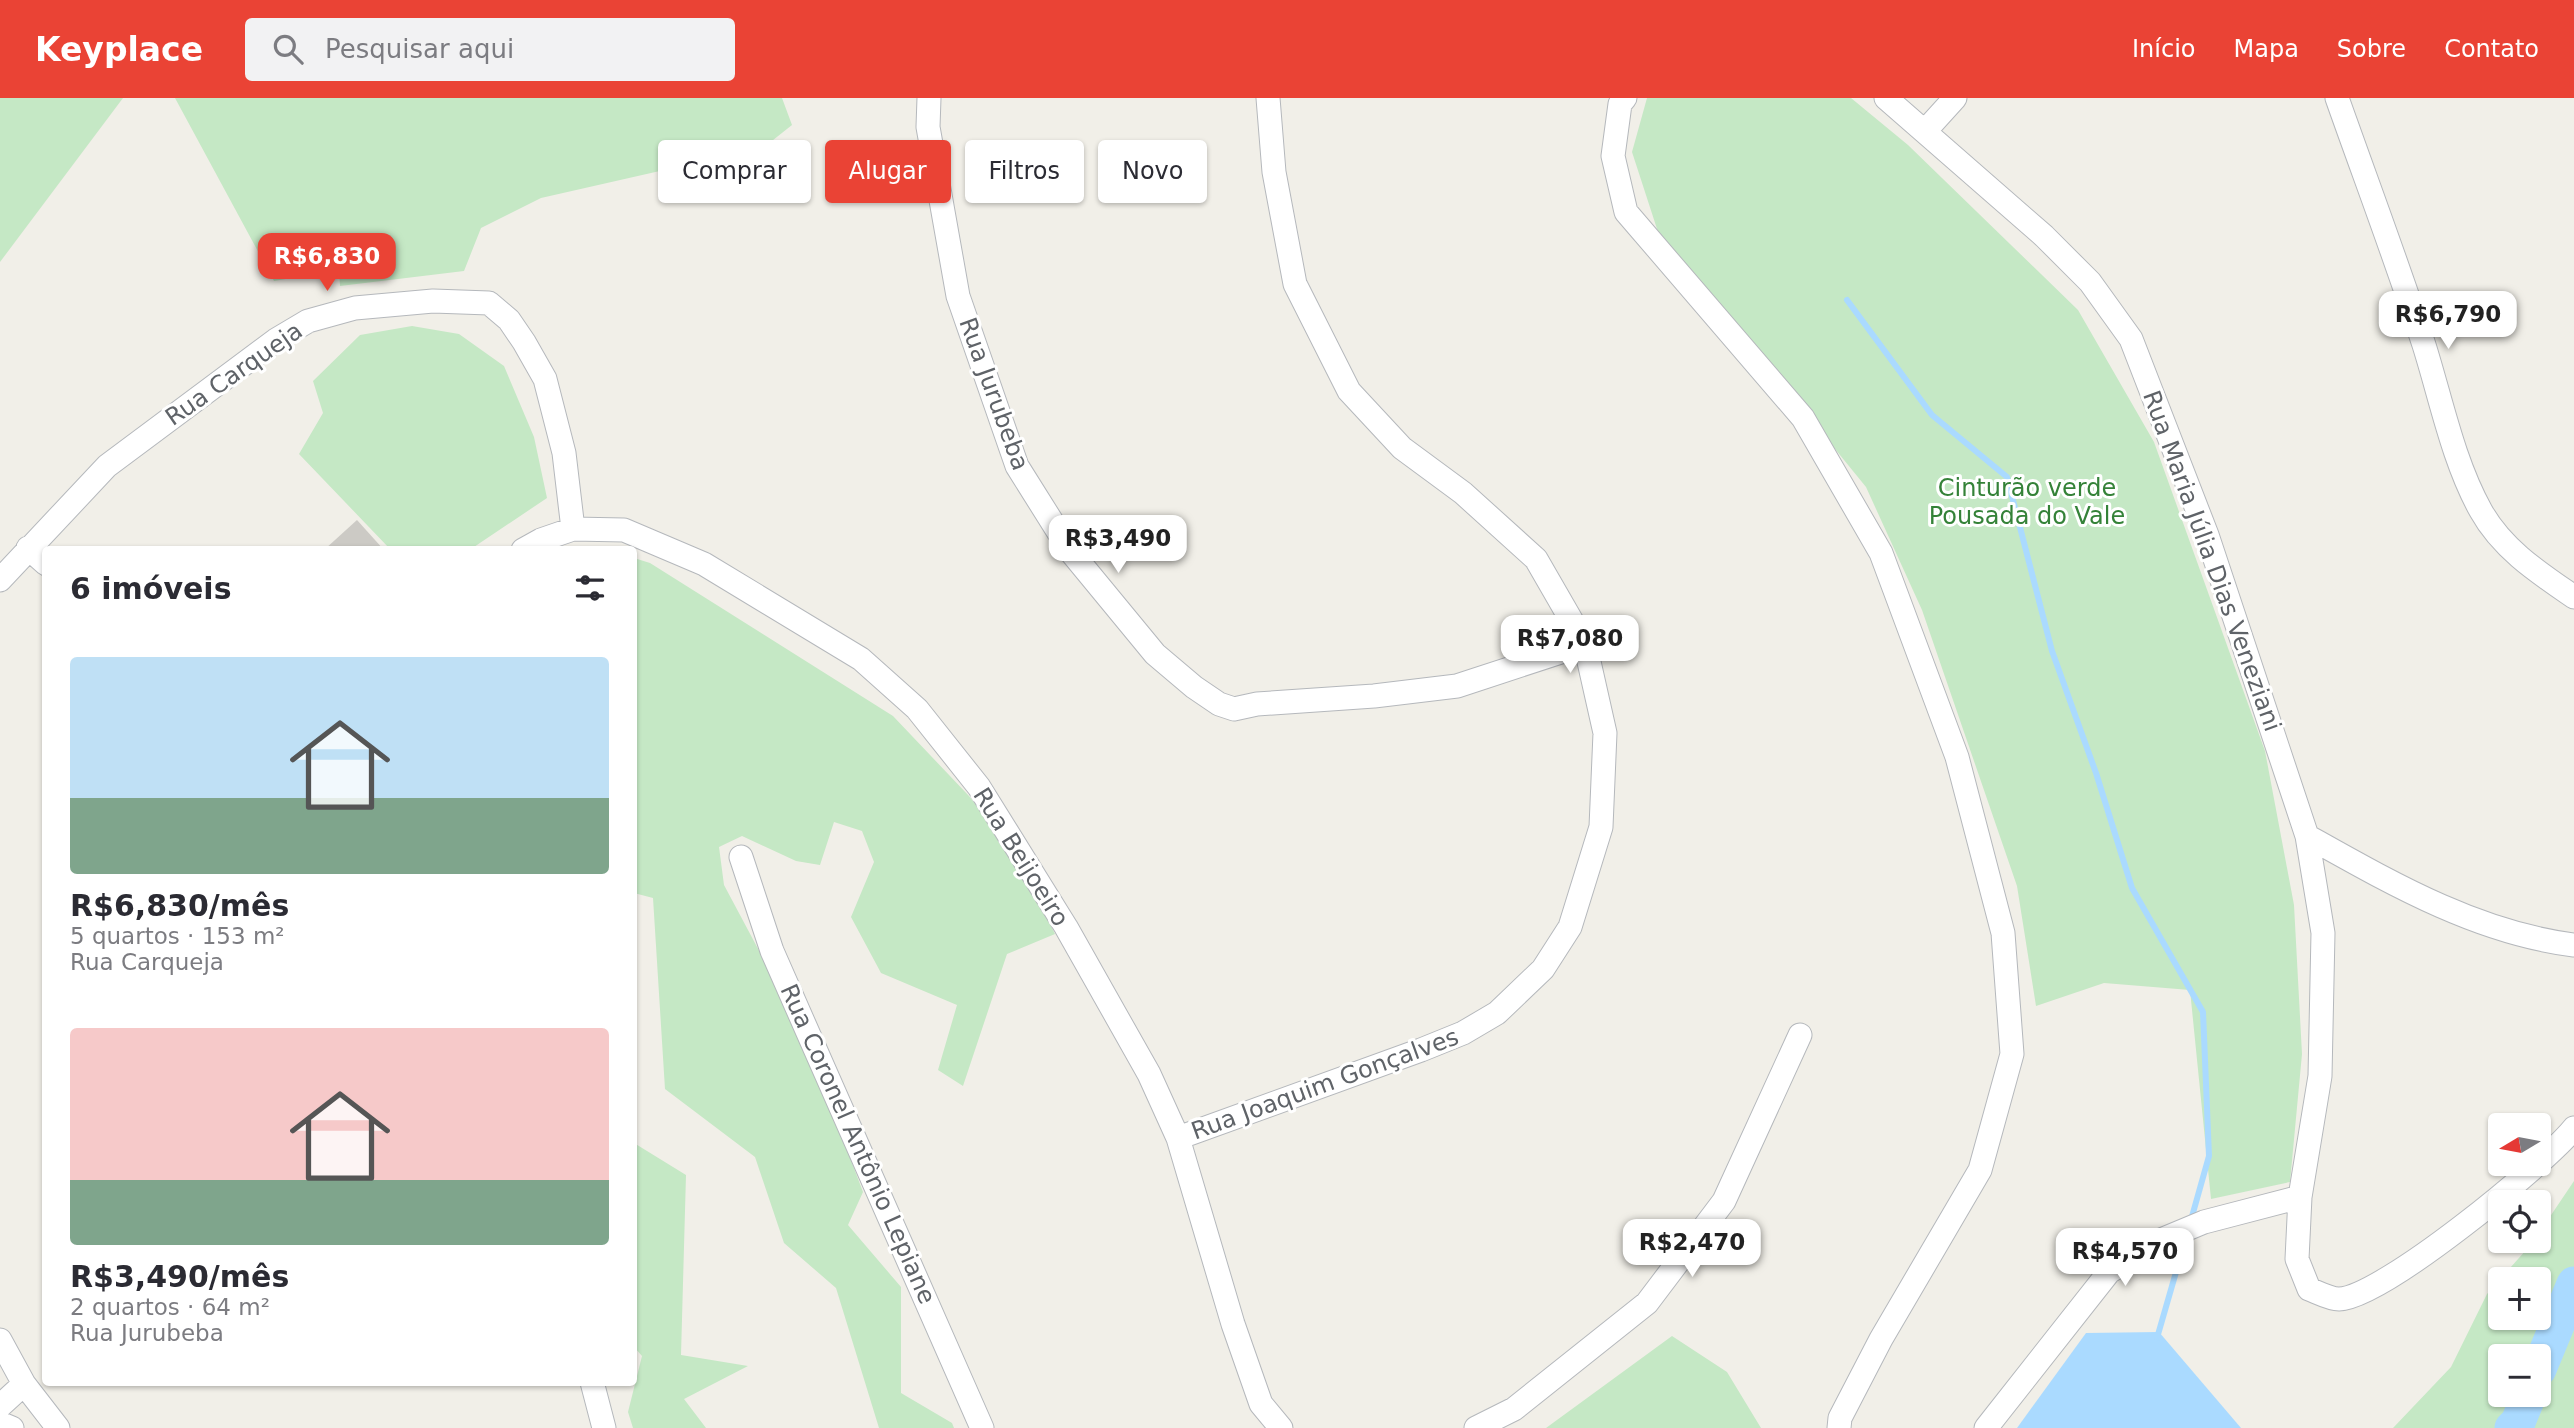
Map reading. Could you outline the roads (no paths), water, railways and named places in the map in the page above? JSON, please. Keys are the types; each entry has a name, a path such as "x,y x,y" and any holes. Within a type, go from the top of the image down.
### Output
{"street":[{"name":"Rua Jurubeba","path":"929,98 929,127 958,296 1017,466 1071,552 1155,654 1194,687 1219,704 1234,709 1257,704 1374,696 1457,686 1585,643"},
{"name":"Rua Joaquim Gonçalves","path":"1178,1138 1346,1079 1463,1033 1497,1013 1543,969 1570,926 1601,827 1605,733 1585,643 1536,559 1463,493 1402,448 1349,391 1295,284 1274,172 1268,98"},
{"path":"1625,98 1620,104 1613,156 1626,212 1803,418 1881,553 1957,757 2003,933 2012,1054 1979,1170 1881,1339 1835,1425"},
{"name":"Rua Maria Júlia Dias Veneziani","path":"1886,98 1926,130 2044,236 2090,282 2131,339 2207,535 2307,836 2323,933 2320,1076 2300,1197 2297,1259 2308,1289 2339,1299 2370,1289 2491,1205 2558,1147 2574,1128"},
{"path":"1926,130 1955,98"},
{"path":"2337,98 2423,343 2459,459 2481,511 2504,544 2534,570 2574,597"},
{"name":"Rua Carqueja","path":"0,580 107,466 276,340 307,321 355,308 443,301 489,303 509,320 545,379 564,453 573,529"},
{"name":"Rua Beijoeiro","path":"530,546 573,529 624,530 704,564 861,659 918,709 979,787 1066,927 1149,1074 1178,1138 1233,1324 1261,1404 1281,1428"},
{"path":"28,548 42,560"},
{"path":"2307,836 2391,883 2470,919 2542,941 2574,945"},
{"name":"Rua Coronel Antônio Lepiane","path":"741,857 772,951 982,1428"},
{"path":"1476,1428 1514,1409 1647,1303 1724,1201 1800,1035"},
{"path":"1986,1428 2109,1272 2155,1242 2204,1222 2300,1197"},
{"path":"0,1339 24,1384 58,1428"},
{"path":"0,1406 24,1384"},
{"path":"593,1386 604,1428"},
{"path":"0,1423 12,1428"}],"water":[{"path":"2159,1332 2241,1428 2017,1428 2086,1333"}],"waterway":[{"path":"1847,300 1932,415 2007,477 2052,651 2096,773 2132,888 2203,1012 2209,1156 2191,1220"},
{"path":"2157,1338 2187,1234"},
{"path":"2549,1344 2574,1284"},
{"path":"2512,1428 2518,1422 2524,1407"}],"park label":[{"name":"Cinturão verde Pousada do Vale","path":"2027,502"}]}
